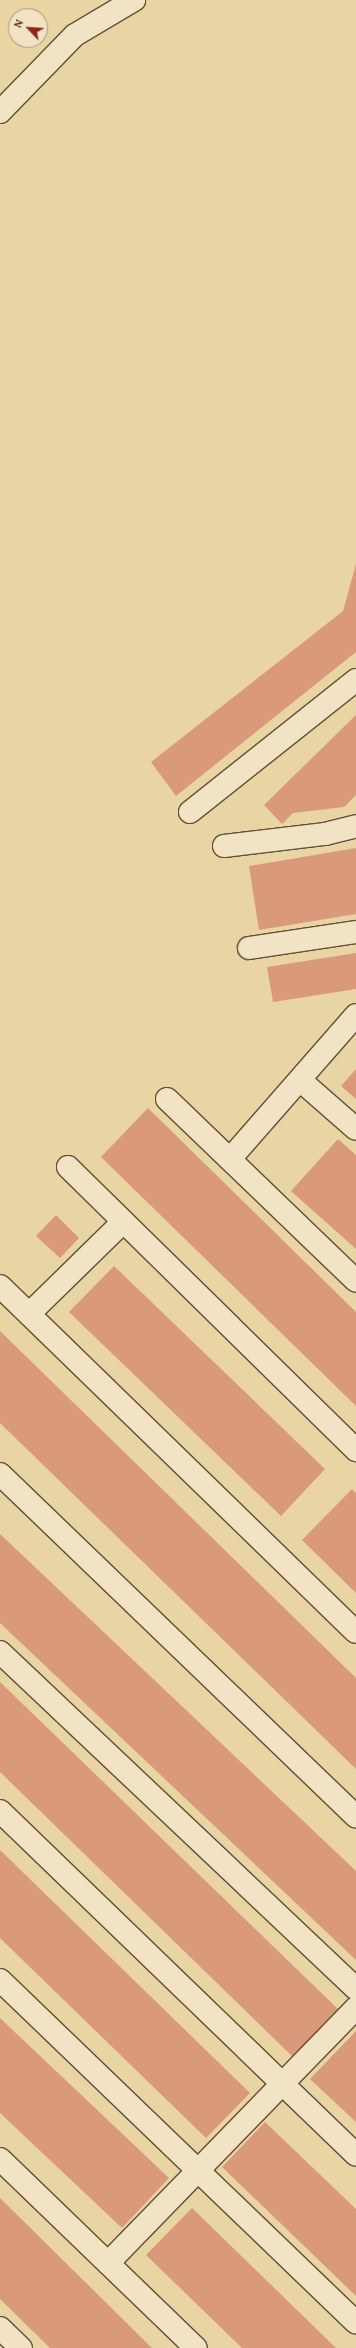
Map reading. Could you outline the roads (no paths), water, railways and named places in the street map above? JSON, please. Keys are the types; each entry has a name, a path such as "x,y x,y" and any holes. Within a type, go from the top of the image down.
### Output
{"lane":[{"path":"0,112 75,35 134,0"},
{"path":"190,812 356,680"},
{"path":"224,846 325,834 356,826"},
{"path":"249,948 356,932"},
{"path":"230,1159 356,1015"},
{"path":"300,1080 356,1129"},
{"path":"167,1099 356,1280"},
{"path":"68,1167 122,1222 356,1450"},
{"path":"29,1314 122,1222"},
{"path":"0,1286 356,1632"},
{"path":"0,1474 356,1816"},
{"path":"0,1652 356,1989"},
{"path":"0,1811 356,2155"},
{"path":"0,1980 356,2323"},
{"path":"108,2263 356,2008"},
{"path":"0,2159 196,2348"},
{"path":"0,2328 21,2348"}]}
